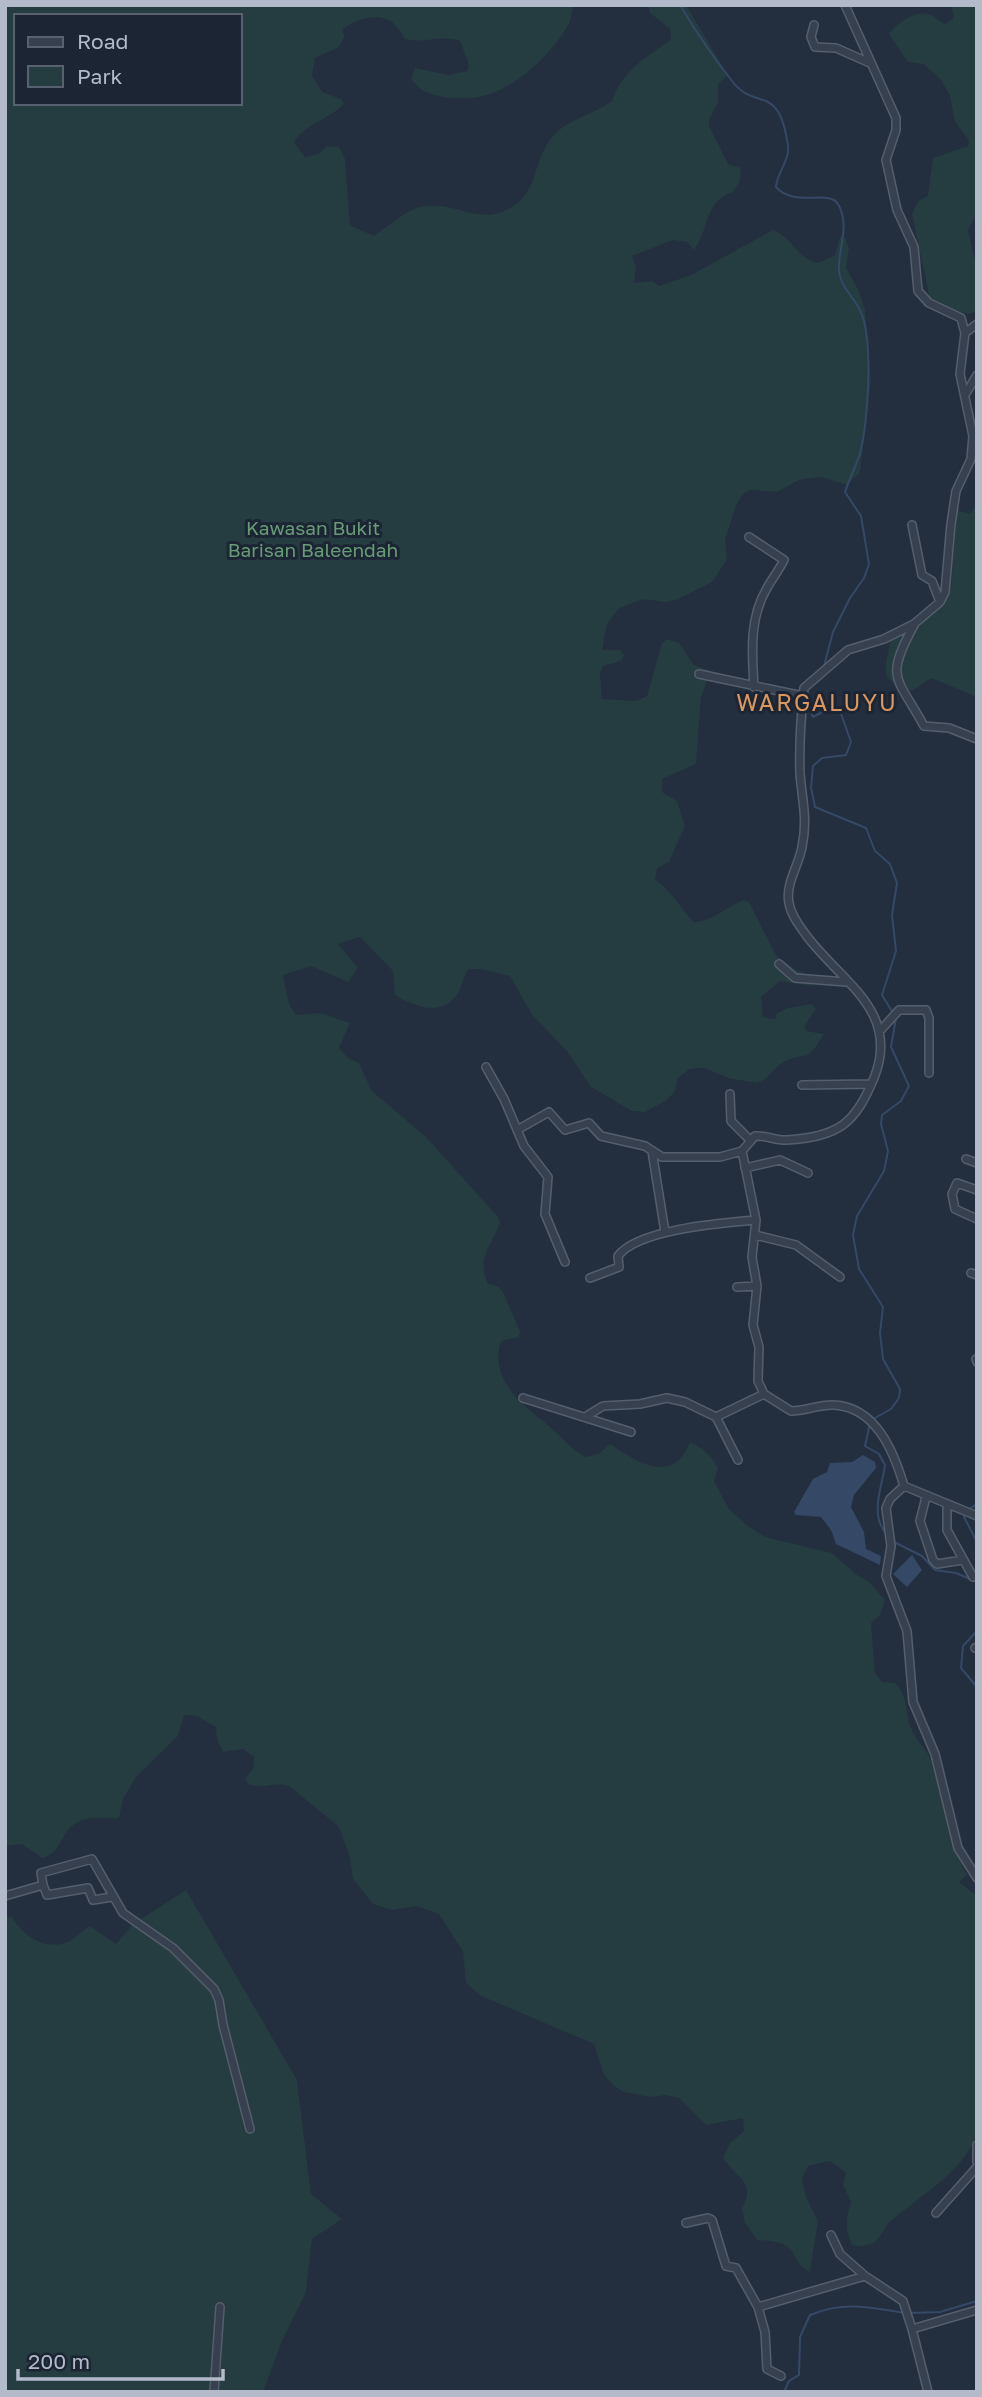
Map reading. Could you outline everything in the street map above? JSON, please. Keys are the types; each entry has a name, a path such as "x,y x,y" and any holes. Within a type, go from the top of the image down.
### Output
{"street":[{"path":"517,1130 549,1112 565,1130 589,1123 601,1136 645,1146 662,1157 700,1158 742,1151 750,1140 763,1135 784,1141 840,1128 860,1111 879,1058 879,1032 872,1007 846,982 797,923 789,904 788,892 801,853 806,823 800,756 803,696 810,683 848,650 884,639 914,624 940,602 948,582 956,491 971,459 973,436 960,374 965,333 961,318 929,303 918,291 914,247 897,210 886,160 896,118 845,5"},
{"path":"814,25 811,37 815,47 836,48 871,63"},
{"path":"965,333 977,324"},
{"path":"965,395 977,375"},
{"path":"912,526 922,575 932,581 940,602"},
{"path":"748,537 784,560 757,613 752,647 754,687"},
{"path":"914,624 895,667 898,683 924,726 949,728 977,739"},
{"path":"699,674 803,696"},
{"path":"779,964 795,978 846,982"},
{"path":"879,1032 893,1015 917,1008 929,1014 929,1073"},
{"path":"486,1067 505,1099 526,1149 548,1177 545,1214 565,1262"},
{"path":"803,1085 871,1084"},
{"path":"730,1094 731,1121 750,1140"},
{"path":"652,1151 665,1232"},
{"path":"742,1151 756,1220 752,1258 757,1286 753,1325 759,1347 758,1381 764,1394 792,1412 839,1405 866,1417 874,1423 894,1456 904,1486 974,1515"},
{"path":"966,1159 977,1163"},
{"path":"745,1168 780,1160 808,1173"},
{"path":"977,1190 957,1183 952,1194 955,1209 977,1219"},
{"path":"590,1278 619,1268 618,1256 627,1246 665,1232 682,1227 756,1220"},
{"path":"755,1235 796,1245 840,1277"},
{"path":"737,1287 757,1286"},
{"path":"716,1417 764,1394"},
{"path":"523,1398 631,1432"},
{"path":"585,1416 603,1406 640,1404 667,1398 685,1402 716,1417 738,1460"},
{"path":"904,1486 887,1504 891,1546 886,1576 907,1631 913,1702 935,1754 958,1848 977,1878"},
{"path":"926,1497 920,1521 933,1560 937,1564 963,1560"},
{"path":"947,1504 947,1530 973,1577"},
{"path":"112,1897 93,1900 88,1888 47,1895 41,1873 90,1857 122,1913 173,1948 214,1989 219,2000 250,2129"},
{"path":"5,1896 43,1885"},
{"path":"936,2213 977,2165 977,2145"},
{"path":"686,2224 711,2218 726,2266 736,2268 758,2307 765,2332 766,2367 781,2376"},
{"path":"831,2235 840,2254 865,2276 897,2295 908,2313 928,2392"},
{"path":"758,2307 865,2276"},
{"path":"214,2392 219,2307"},
{"path":"912,2329 977,2310"}],"green space":[{"name":"Kawasan Bukit Barisan Baleendah","path":"5,5 573,5 566,28 541,60 504,88 476,97 460,99 433,95 421,89 411,79 415,68 449,75 467,71 469,65 460,41 447,38 405,39 396,26 383,18 368,18 347,26 342,30 345,36 339,47 315,58 312,75 322,92 341,99 344,104 305,130 294,142 305,157 318,154 327,146 339,147 345,159 350,225 374,236 404,214 424,206 436,205 490,215 513,206 527,192 544,149 555,134 612,101 628,73 671,40 670,29 650,13 648,5 686,5 726,72 727,76 718,84 718,103 709,119 709,126 728,164 741,168 740,181 733,192 723,197 712,209 694,250 687,242 673,240 632,256 636,268 634,283 652,281 659,286 691,275 773,230 785,237 805,257 818,263 835,255 840,237 844,236 849,248 846,268 858,289 865,310 871,381 860,473 847,485 821,477 799,480 777,492 750,490 743,494 736,506 725,540 727,560 712,582 678,599 666,602 643,599 619,608 607,624 602,650 620,650 624,655 621,661 603,666 600,673 602,699 636,701 647,696 662,643 667,639 679,643 694,665 711,671 701,697 696,764 662,779 662,792 677,801 685,826 669,862 657,868 655,880 670,893 694,922 713,917 743,900 749,902 776,955 795,969 814,977 816,983 811,986 780,981 761,997 763,1017 775,1019 777,1013 788,1008 812,1004 816,1009 805,1025 806,1031 824,1034 809,1054 784,1062 757,1083 728,1078 704,1068 690,1069 678,1078 675,1091 667,1100 645,1112 632,1111 591,1087 567,1051 532,1015 510,976 469,969 454,999 439,1007 421,1007 395,995 393,971 360,937 338,944 358,968 348,982 311,966 283,975 289,1004 296,1015 320,1013 350,1023 339,1048 348,1058 359,1063 372,1091 426,1137 498,1217 500,1223 486,1252 484,1265 487,1283 499,1287 503,1292 520,1331 519,1337 501,1341 499,1355 504,1380 519,1400 571,1447 586,1457 598,1454 610,1444 643,1463 664,1467 683,1455 690,1442 694,1444 706,1452 716,1464 718,1468 714,1481 729,1509 748,1526 765,1537 832,1553 868,1581 885,1600 880,1615 871,1623 875,1673 882,1682 895,1683 903,1693 913,1732 931,1760 955,1847 967,1875 959,1882 977,1896 977,2133 970,2148 951,2172 890,2222 876,2241 866,2245 852,2245 848,2234 847,2219 851,2202 843,2185 846,2173 830,2161 808,2166 802,2178 806,2197 818,2221 810,2272 797,2261 788,2247 772,2241 757,2240 745,2223 742,2209 746,2200 746,2186 723,2158 730,2143 744,2131 743,2118 706,2125 679,2098 665,2095 650,2097 624,2092 604,2075 594,2044 481,1996 466,1983 463,1952 439,1914 416,1906 391,1910 373,1904 353,1879 349,1853 338,1826 289,1786 248,1784 245,1779 253,1769 254,1757 243,1749 223,1752 217,1740 216,1727 196,1716 184,1715 178,1736 136,1777 123,1799 119,1818 80,1821 73,1825 54,1852 42,1858 22,1844 5,1846"},
{"path":"951,5 977,5 977,212 968,230 977,269 977,311 968,314 930,300 912,214 918,201 928,196 933,158 968,146 969,140 955,122 950,96 941,80 924,64 908,62 889,34 901,22 918,14 929,14 945,24 954,18"},
{"path":"977,504 977,697 931,678 912,691 888,678 886,667 890,639 935,612 951,587 957,510 970,514"},
{"path":"186,1890 297,2080 311,2194 342,2219 312,2239 306,2292 282,2341 263,2392 5,2392 5,1917 12,1917 28,1936 51,1945 68,1942 90,1926 116,1944 133,1924"}],"water":[{"path":"863,1455 875,1462 876,1468 854,1495 851,1507 864,1532 866,1549 881,1556 880,1565 836,1544 831,1530 821,1517 796,1515 794,1512 813,1479 827,1472 830,1463 852,1462"},
{"path":"912,1555 922,1570 907,1587 893,1574"}],"waterway":[{"path":"680,5 732,81 749,95 772,105 779,113 788,151 776,187 792,196 834,200 842,212 844,230 839,264 840,278 862,315 868,363 863,439 845,492 861,516 869,564 864,578 850,598 833,632 824,666"},
{"path":"806,701 813,717 830,708 841,714 851,742 846,755 822,758 813,766 811,788 815,807 866,828 875,851 890,864 897,883 892,915 896,951 882,995 893,1013"},
{"path":"873,1419 891,1409 899,1398 900,1389 883,1359 880,1333 883,1307 859,1269 853,1235 857,1216 884,1171 888,1151 881,1124 882,1115 901,1101 909,1086 891,1047 896,1018"},
{"path":"870,1423 865,1446 879,1454 885,1465 878,1510 887,1535"},
{"path":"969,1509 977,1504"},
{"path":"966,1513 964,1517 977,1542"},
{"path":"894,1542 922,1556 935,1570 956,1573 977,1582"},
{"path":"977,1631 963,1646 961,1668 977,1687"},
{"path":"910,2313 940,2312 977,2301"},
{"path":"784,2392 789,2381 799,2375 800,2337 810,2315 845,2307 868,2307 904,2313"}],"district":[{"name":"WARGALUYU","path":"817,702"}]}
